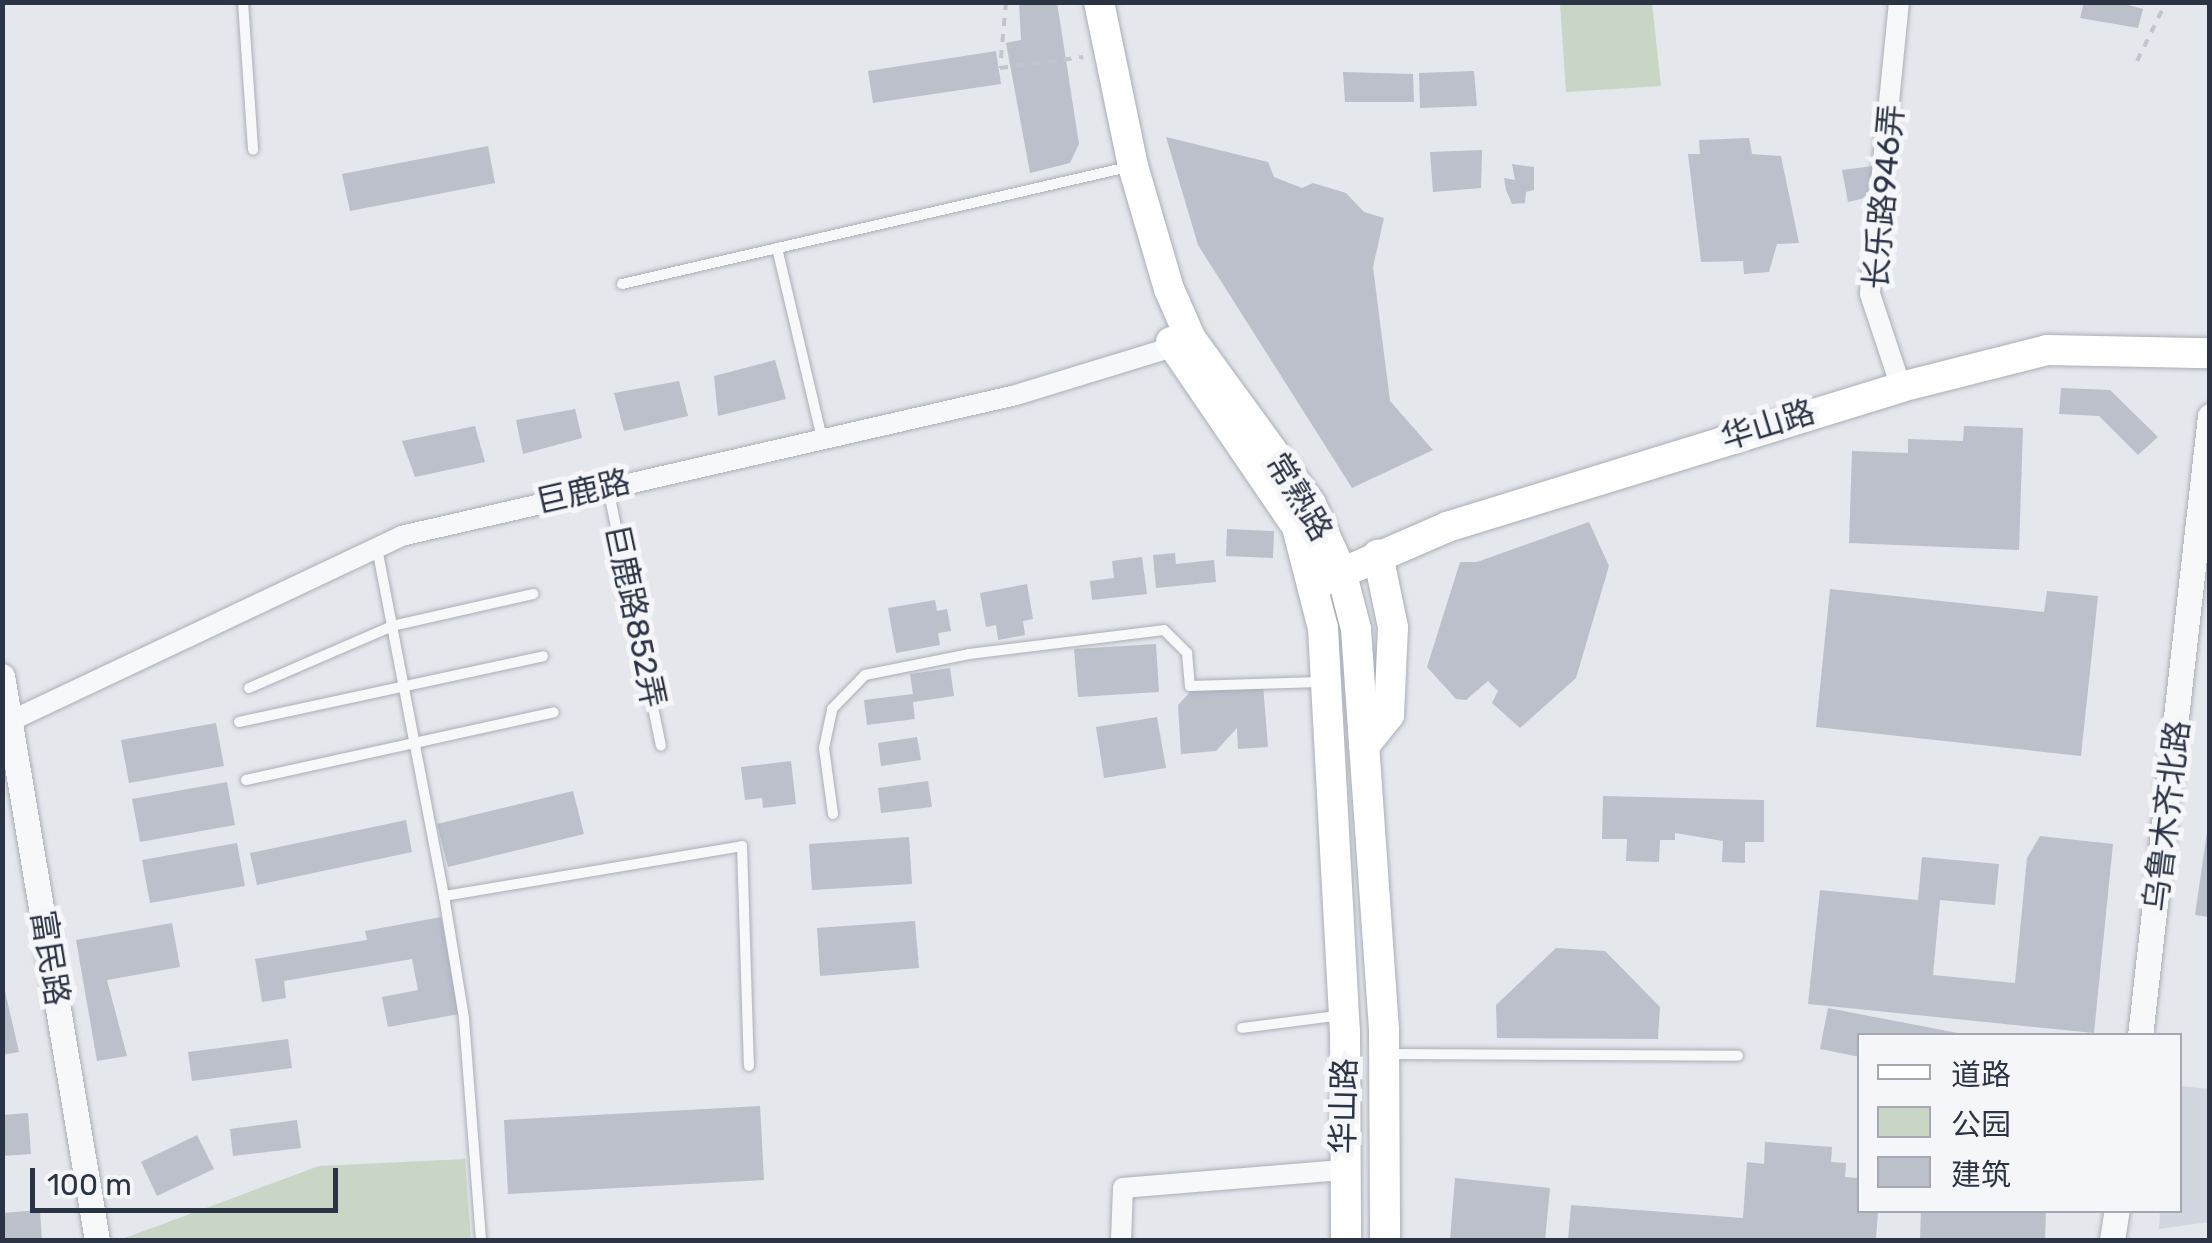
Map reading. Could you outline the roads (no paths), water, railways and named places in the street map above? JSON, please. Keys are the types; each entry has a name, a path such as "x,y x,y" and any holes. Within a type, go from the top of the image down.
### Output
{"main road":[{"name":"常熟路","path":"1082,2 1090,56 1183,345 1224,426 1268,475 1297,526 1312,588"},
{"name":"常熟路","path":"1099,2 1124,168 1162,266 1183,345 1311,504 1341,571"},
{"name":"常熟路","path":"1162,266 1174,270 1206,333 1321,494 1346,548 1341,571"},
{"name":"华山路","path":"1346,1240 1344,1014 1323,628 1312,588 1341,571 1465,521 1901,387 2046,350 2210,353"},
{"path":"1364,746 1388,715 1393,628 1378,556"},
{"name":"华山路","path":"1341,571 1356,629 1364,746 1384,1054 1385,1240"}],"street":[{"name":"长乐路946弄","path":"1899,2 1870,294 1901,387"},
{"name":"巨鹿路","path":"7,724 401,536 822,439 1183,345"},
{"name":"乌鲁木齐北路","path":"2140,1033 2210,416"},
{"name":"富民路","path":"2,676 7,724 97,1240"},
{"path":"1121,1240 1123,1188 1344,1170"},
{"path":"2112,1240 2116,1213"}],"lane":[{"path":"243,2 252,150"},
{"path":"622,284 1124,168"},
{"path":"777,248 822,439"},
{"name":"巨鹿路852弄","path":"608,487 661,746"},
{"path":"377,547 417,742 464,1018 481,1240"},
{"path":"249,688 392,626 532,594"},
{"path":"833,814 824,748 832,710 865,675 969,654 1164,630 1187,653 1190,686 1326,681"},
{"path":"239,722 543,656"},
{"path":"246,780 554,712"},
{"path":"444,896 742,846 749,1066"},
{"path":"1242,1028 1344,1014"},
{"path":"1384,1054 1738,1056"}]}
